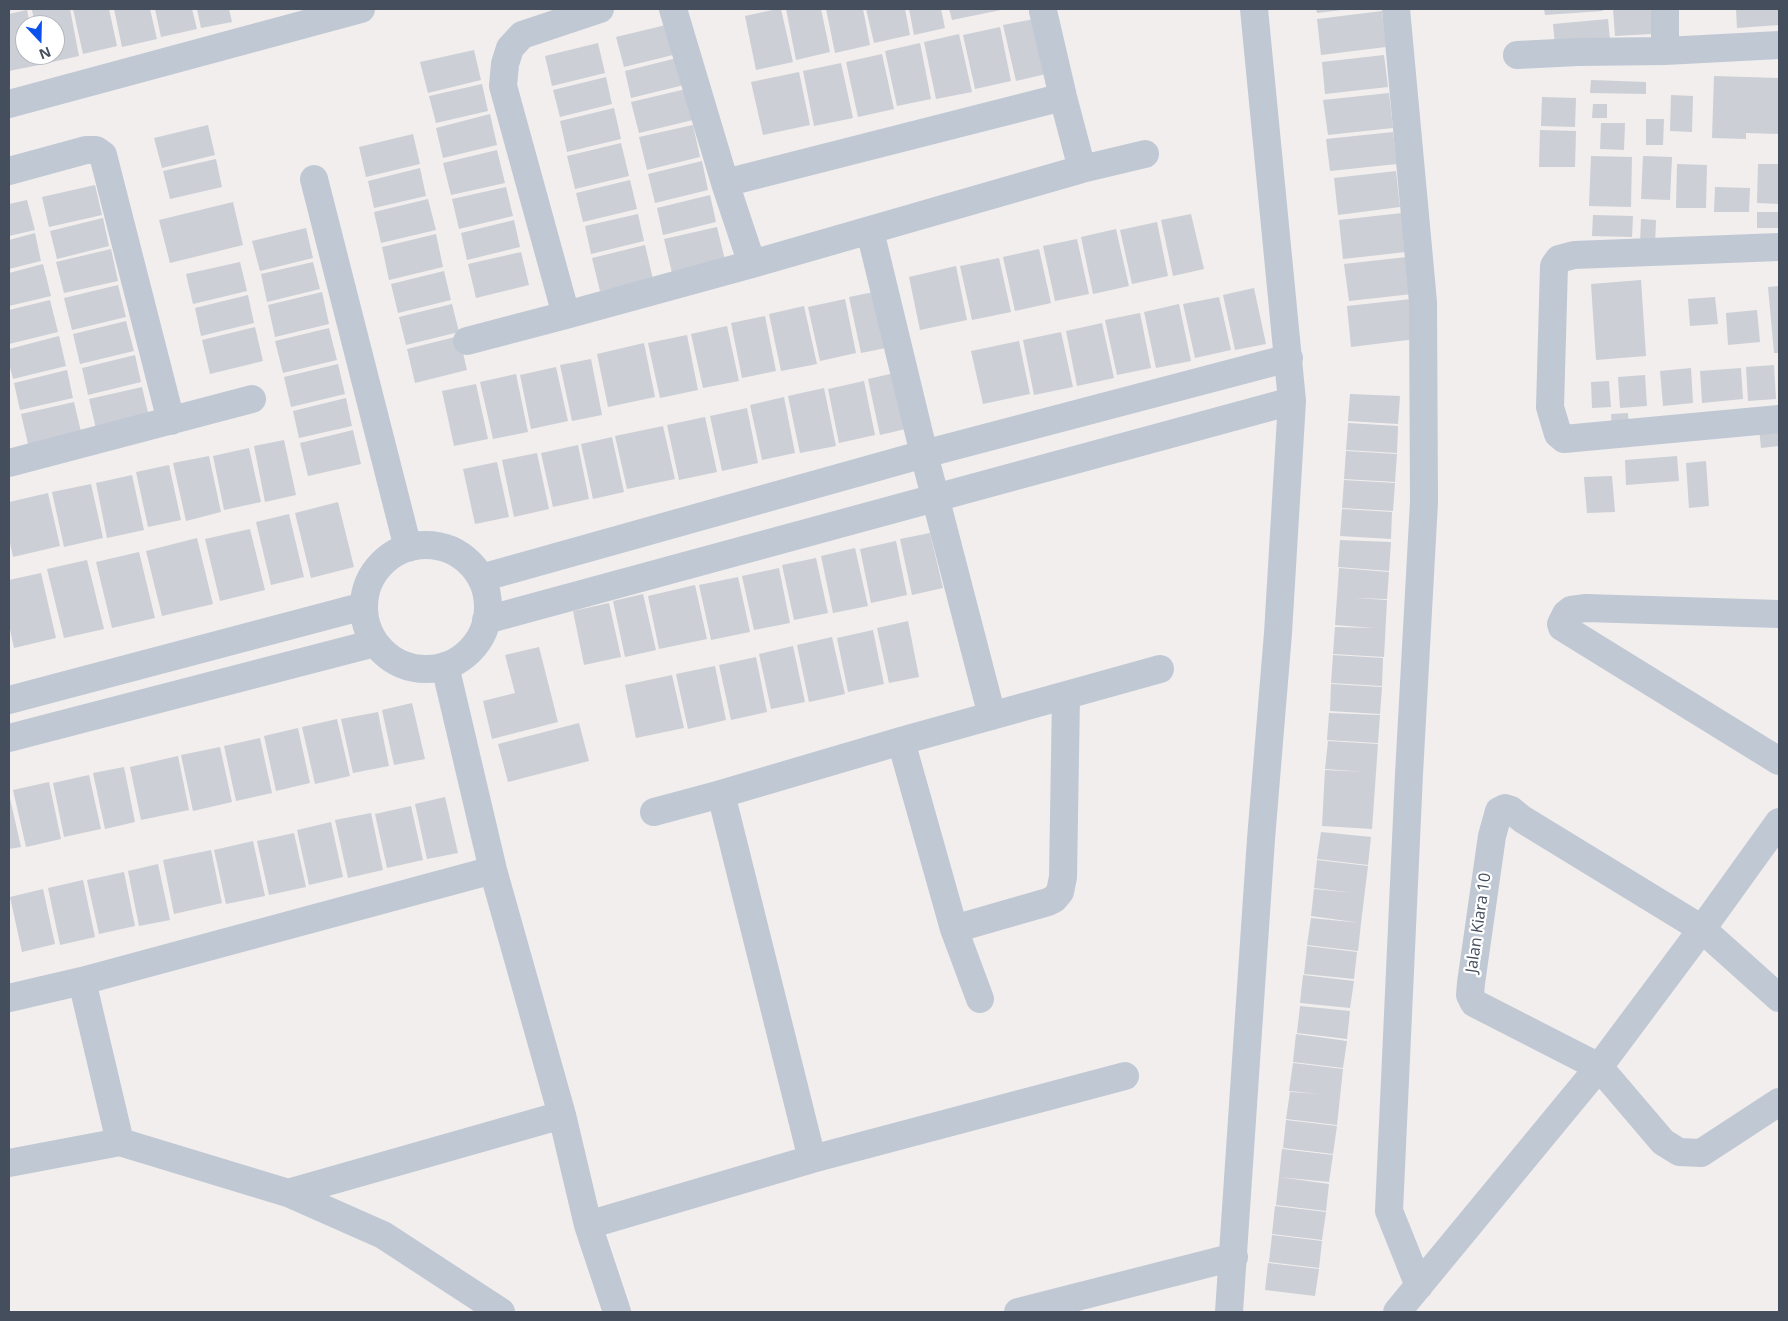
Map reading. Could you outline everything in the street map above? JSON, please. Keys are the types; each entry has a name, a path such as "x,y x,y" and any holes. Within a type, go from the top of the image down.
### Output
{"street":[{"path":"9,104 280,19 360,9"},
{"path":"566,316 502,86 505,64 510,48 522,36 600,9"},
{"path":"673,9 725,183 752,264"},
{"path":"1229,1312 1261,839 1278,633 1292,401 1254,9"},
{"path":"1396,9 1423,302 1424,502 1409,774 1389,1211 1419,1286"},
{"path":"1665,51 1666,9"},
{"path":"1043,11 1082,169"},
{"path":"1516,55 1665,51 1779,45"},
{"path":"725,183 1063,97"},
{"path":"9,171 86,150 96,150 103,155 171,421"},
{"path":"467,341 566,316 870,231 1082,169 1145,154"},
{"path":"314,179 408,548"},
{"path":"870,231 924,454 992,716"},
{"path":"1779,247 1574,255 1559,259 1554,266 1550,407 1558,434 1564,440 1779,419"},
{"path":"481,578 924,454 1289,358"},
{"path":"9,463 252,399"},
{"path":"486,620 1292,401"},
{"path":"429,545 450,550 468,561 481,578 487,599 486,620 478,640 464,656 445,666 425,669 406,666 388,657 375,643 366,626 364,606 367,587 376,570 390,556 408,548 429,545"},
{"path":"9,700 364,606"},
{"path":"1779,614 1586,608 1571,610 1566,614 1561,624 1562,627 1779,761"},
{"path":"9,738 375,643"},
{"path":"445,666 493,870 562,1115 588,1225 616,1312"},
{"path":"654,812 1160,669"},
{"path":"954,929 1048,902 1060,892 1063,877 1066,696"},
{"path":"901,741 954,929 980,999"},
{"path":"721,794 812,1159"},
{"name":"Jalan Kiara 10","path":"1779,998 1702,929 1522,819 1511,810 1505,808 1499,811 1492,836 1470,995 1474,1003 1600,1067 1664,1142 1678,1152 1701,1153 1779,1102"},
{"path":"1397,1312 1600,1067 1779,822"},
{"path":"9,998 82,981 493,870"},
{"path":"82,981 120,1142"},
{"path":"588,1225 812,1159 1125,1076"},
{"path":"288,1193 562,1115"},
{"path":"9,1163 120,1142 288,1193 383,1235 501,1312"},
{"path":"1018,1312 1234,1257"}],"building":[{"path":"70,9 79,56 65,59 65,15 33,15 32,10"},
{"path":"73,9 109,9 117,46 83,54"},
{"path":"114,9 150,9 157,39 122,47"},
{"path":"155,9 192,9 197,29 161,37"},
{"path":"197,9 229,9 232,22 201,28"},
{"path":"781,9 793,62 756,70 745,16"},
{"path":"786,9 821,9 830,52 796,60"},
{"path":"826,9 863,9 870,45 835,53"},
{"path":"866,9 905,9 910,35 874,43"},
{"path":"909,9 941,9 945,28 914,35"},
{"path":"949,9 1001,9 1001,10 952,20"},
{"path":"1316,9 1342,9 1342,10 1317,13"},
{"path":"1544,9 1603,9 1603,11 1545,15"},
{"path":"1613,9 1651,9 1652,34 1615,36"},
{"path":"1736,9 1779,9 1779,25 1737,28"},
{"path":"27,10 28,15 15,15 15,65 39,65 9,71 9,14"},
{"path":"1382,11 1386,47 1321,55 1317,19"},
{"path":"1034,19 1046,74 1016,81 1003,25"},
{"path":"1608,19 1610,40 1555,45 1553,24"},
{"path":"670,24 677,54 624,67 616,37"},
{"path":"1000,27 1011,81 975,89 963,35"},
{"path":"959,34 972,92 936,99 924,42"},
{"path":"598,43 605,73 552,86 545,56"},
{"path":"920,43 931,99 897,106 885,51"},
{"path":"474,50 481,80 428,93 420,62"},
{"path":"882,54 894,109 858,117 846,62"},
{"path":"1384,55 1388,87 1325,94 1322,62"},
{"path":"677,58 684,85 631,98 625,71"},
{"path":"841,63 853,118 814,126 803,71"},
{"path":"799,72 810,125 763,135 751,82"},
{"path":"1714,76 1779,78 1779,134 1746,133 1746,139 1712,138"},
{"path":"606,77 612,104 560,117 553,90"},
{"path":"1591,80 1646,82 1646,94 1590,93"},
{"path":"482,84 488,111 436,123 429,96"},
{"path":"686,89 693,120 639,133 631,102"},
{"path":"1389,93 1393,128 1328,135 1323,100"},
{"path":"1671,95 1693,96 1692,132 1670,131"},
{"path":"1542,97 1576,98 1575,127 1541,126"},
{"path":"1593,104 1607,104 1607,118 1592,118"},
{"path":"614,108 621,139 567,152 560,121"},
{"path":"490,114 497,145 443,158 436,128"},
{"path":"1646,119 1664,119 1663,145 1646,145"},
{"path":"1601,123 1625,123 1624,150 1600,149"},
{"path":"208,125 215,155 162,168 154,138"},
{"path":"693,125 700,157 647,170 639,137"},
{"path":"1540,130 1576,131 1575,167 1539,167"},
{"path":"1393,132 1397,164 1330,171 1326,139"},
{"path":"413,134 420,164 366,177 359,147"},
{"path":"621,143 629,176 575,189 567,156"},
{"path":"497,150 505,183 451,195 443,163"},
{"path":"1591,156 1632,157 1631,207 1589,206"},
{"path":"1643,156 1672,157 1670,200 1641,199"},
{"path":"216,159 222,187 170,199 163,171"},
{"path":"702,161 708,190 655,203 648,174"},
{"path":"1677,164 1707,165 1706,208 1676,208"},
{"path":"1758,164 1779,164 1779,204 1757,203"},
{"path":"420,168 426,196 374,208 368,181"},
{"path":"1396,171 1400,207 1338,215 1334,178"},
{"path":"630,180 637,209 583,222 576,193"},
{"path":"95,185 102,215 49,227 42,197"},
{"path":"506,187 513,216 459,229 452,199"},
{"path":"1715,187 1750,188 1749,212 1714,212"},
{"path":"710,195 716,222 663,235 657,208"},
{"path":"428,199 436,230 381,243 374,212"},
{"path":"27,200 35,230 9,236 9,204"},
{"path":"233,202 243,245 170,263 159,220"},
{"path":"1757,212 1779,212 1779,228 1757,228"},
{"path":"1402,213 1406,252 1343,259 1339,220"},
{"path":"638,214 644,241 591,254 585,226"},
{"path":"1191,214 1204,269 1173,276 1161,220"},
{"path":"1593,215 1633,216 1632,237 1592,236"},
{"path":"103,218 109,246 57,259 50,231"},
{"path":"1641,219 1656,220 1655,246 1640,245"},
{"path":"514,220 520,247 467,260 461,233"},
{"path":"1157,222 1168,276 1132,284 1120,230"},
{"path":"717,227 725,260 672,273 664,239"},
{"path":"306,228 313,258 260,271 252,241"},
{"path":"1116,229 1129,286 1093,294 1081,237"},
{"path":"35,233 41,261 9,269 9,240"},
{"path":"436,234 443,267 389,280 382,247"},
{"path":"1077,239 1089,294 1055,301 1043,246"},
{"path":"645,245 653,279 600,291 592,258"},
{"path":"111,249 118,281 64,293 56,262"},
{"path":"1039,249 1051,303 1015,311 1003,257"},
{"path":"521,252 529,285 476,298 468,264"},
{"path":"1407,257 1412,294 1349,301 1344,264"},
{"path":"999,258 1011,312 972,320 960,266"},
{"path":"240,262 247,291 193,304 186,274"},
{"path":"313,262 320,289 267,302 261,274"},
{"path":"43,264 51,296 9,306 9,273"},
{"path":"956,266 967,320 920,330 909,277"},
{"path":"444,271 451,300 398,313 391,284"},
{"path":"1641,280 1646,356 1596,360 1591,284"},
{"path":"118,285 126,317 72,330 64,298"},
{"path":"1779,286 1779,353 1774,353 1768,287"},
{"path":"1254,288 1266,344 1235,350 1223,295"},
{"path":"879,291 891,347 861,353 849,297"},
{"path":"322,292 329,324 275,337 268,305"},
{"path":"248,295 254,323 201,336 195,308"},
{"path":"1219,297 1231,350 1195,358 1183,304"},
{"path":"1715,297 1718,324 1690,326 1688,299"},
{"path":"845,299 856,353 820,361 808,307"},
{"path":"1411,299 1416,339 1351,347 1347,306"},
{"path":"50,300 58,332 9,344 9,310"},
{"path":"452,304 459,332 406,345 399,317"},
{"path":"1179,304 1191,361 1156,368 1144,312"},
{"path":"804,306 817,364 781,371 769,314"},
{"path":"1757,310 1760,342 1728,345 1726,313"},
{"path":"1140,313 1151,368 1117,375 1105,320"},
{"path":"765,316 776,371 742,378 731,323"},
{"path":"126,321 134,351 80,364 73,334"},
{"path":"1102,323 1114,378 1077,386 1066,331"},
{"path":"727,326 739,381 703,388 691,334"},
{"path":"255,327 263,361 210,374 202,340"},
{"path":"329,328 337,360 283,373 275,341"},
{"path":"1061,332 1073,387 1034,395 1023,340"},
{"path":"687,335 698,390 660,398 648,343"},
{"path":"59,336 66,366 13,379 9,363 9,349"},
{"path":"459,336 467,370 415,383 407,349"},
{"path":"1019,341 1030,394 983,404 971,351"},
{"path":"644,343 655,397 608,407 597,354"},
{"path":"135,355 141,382 88,395 82,368"},
{"path":"591,359 602,415 572,421 560,365"},
{"path":"338,364 345,394 291,407 284,377"},
{"path":"1774,365 1776,399 1748,401 1746,367"},
{"path":"556,367 568,421 531,429 520,375"},
{"path":"1691,368 1693,403 1663,406 1660,371"},
{"path":"1741,368 1743,399 1702,403 1700,371"},
{"path":"67,370 73,398 20,410 14,383"},
{"path":"899,372 910,428 880,435 868,379"},
{"path":"516,374 528,432 493,439 480,382"},
{"path":"1645,375 1647,406 1620,408 1618,377"},
{"path":"864,381 875,435 839,443 828,389"},
{"path":"1609,381 1611,407 1592,408 1591,382"},
{"path":"476,384 488,439 454,446 442,391"},
{"path":"142,387 150,421 97,433 89,399"},
{"path":"824,388 836,446 800,453 788,396"},
{"path":"1350,394 1400,396 1398,424 1348,421"},
{"path":"784,397 795,453 762,460 750,405"},
{"path":"346,398 352,426 299,438 293,411"},
{"path":"74,402 82,436 29,448 21,414"},
{"path":"747,408 758,463 722,471 710,416"},
{"path":"1628,413 1629,431 1612,432 1611,414"},
{"path":"705,417 717,472 679,480 667,425"},
{"path":"1348,423 1398,426 1397,453 1346,450"},
{"path":"663,426 675,479 627,489 615,436"},
{"path":"1779,427 1779,446 1761,448 1759,428"},
{"path":"353,430 361,464 308,476 300,443"},
{"path":"612,437 624,492 593,499 581,444"},
{"path":"284,440 296,495 265,502 254,446"},
{"path":"578,445 589,499 553,507 541,453"},
{"path":"249,448 261,502 224,510 213,456"},
{"path":"1346,451 1397,454 1395,482 1344,479"},
{"path":"537,453 549,509 514,517 502,460"},
{"path":"209,456 221,512 186,521 173,463"},
{"path":"1677,456 1679,481 1626,485 1625,460"},
{"path":"1706,461 1709,506 1689,508 1686,463"},
{"path":"497,462 509,517 475,524 463,469"},
{"path":"169,465 181,520 148,527 136,472"},
{"path":"132,475 144,530 107,538 96,483"},
{"path":"1612,476 1615,512 1587,513 1584,477"},
{"path":"1344,480 1395,483 1393,511 1342,508"},
{"path":"91,484 103,538 64,547 52,492"},
{"path":"48,493 60,546 13,557 9,538 9,502"},
{"path":"338,502 354,567 311,578 295,513"},
{"path":"1342,509 1392,512 1391,539 1340,536"},
{"path":"289,514 304,577 271,585 256,522"},
{"path":"250,529 265,590 220,601 205,539"},
{"path":"930,533 943,588 912,595 900,539"},
{"path":"197,538 213,604 162,616 146,551"},
{"path":"1340,540 1391,542 1389,571 1338,567"},
{"path":"896,541 907,595 871,603 860,549"},
{"path":"855,548 868,606 833,613 821,556"},
{"path":"139,552 155,618 112,628 96,562"},
{"path":"816,558 828,613 794,620 782,565"},
{"path":"87,560 104,629 64,638 47,569"},
{"path":"779,568 790,623 754,630 742,576"},
{"path":"1339,568 1389,572 1387,599 1354,598 1387,600 1384,657 1333,654 1335,627 1375,628 1335,625"},
{"path":"41,573 56,638 14,648 9,625 9,580"},
{"path":"738,577 750,632 711,640 699,585"},
{"path":"695,585 707,639 659,649 648,596"},
{"path":"643,594 656,650 625,657 613,601"},
{"path":"609,603 621,657 584,665 573,611"},
{"path":"908,621 919,677 889,683 877,628"},
{"path":"873,630 884,684 848,692 837,638"},
{"path":"832,637 845,694 809,702 797,645"},
{"path":"793,646 805,702 771,709 759,654"},
{"path":"539,647 558,722 492,739 483,701 515,693 505,655"},
{"path":"1333,655 1383,658 1382,686 1331,683"},
{"path":"756,657 767,712 731,720 719,665"},
{"path":"715,666 726,720 688,729 676,674"},
{"path":"672,675 684,728 636,738 625,685"},
{"path":"1331,684 1382,687 1380,714 1330,711"},
{"path":"412,703 425,759 394,765 382,710"},
{"path":"378,712 389,766 353,773 341,719"},
{"path":"1329,713 1380,715 1378,743 1327,740"},
{"path":"337,719 350,776 315,784 302,727"},
{"path":"579,723 589,761 508,782 498,744"},
{"path":"298,728 310,783 276,791 264,736"},
{"path":"260,738 272,793 236,801 224,746"},
{"path":"1328,741 1378,744 1372,829 1322,826 1325,770 1366,772 1325,769"},
{"path":"220,747 232,802 193,811 181,755"},
{"path":"178,756 189,810 141,820 130,767"},
{"path":"124,767 135,822 105,829 93,773"},
{"path":"89,775 101,829 64,837 53,783"},
{"path":"49,782 61,839 26,847 13,790"},
{"path":"9,794 21,847 9,849"},
{"path":"445,797 458,853 427,859 415,804"},
{"path":"411,806 423,860 387,868 375,814"},
{"path":"371,813 383,870 348,878 335,820"},
{"path":"331,822 343,877 309,885 297,830"},
{"path":"1321,832 1371,837 1368,865 1317,859"},
{"path":"294,833 306,887 269,895 257,841"},
{"path":"253,841 265,896 226,904 214,850"},
{"path":"211,850 222,903 174,914 163,860"},
{"path":"1317,860 1368,866 1361,923 1311,916 1314,889 1354,893 1314,888"},
{"path":"158,864 170,920 139,926 128,871"},
{"path":"124,872 135,926 99,934 87,880"},
{"path":"83,880 95,937 60,945 48,888"},
{"path":"43,889 55,944 22,952 10,897"},
{"path":"1311,918 1361,923 1358,951 1307,945"},
{"path":"1307,946 1357,952 1354,979 1304,974"},
{"path":"1303,975 1354,981 1350,1008 1300,1003"},
{"path":"1300,1006 1350,1011 1347,1039 1297,1033"},
{"path":"1296,1034 1347,1041 1343,1068 1293,1062"},
{"path":"1293,1063 1343,1069 1337,1125 1286,1119 1290,1092 1321,1094 1289,1091"},
{"path":"1286,1120 1337,1126 1333,1154 1283,1148"},
{"path":"1282,1149 1333,1155 1329,1182 1279,1177"},
{"path":"1279,1177 1329,1184 1326,1211 1276,1205"},
{"path":"1275,1206 1326,1212 1322,1240 1272,1234"},
{"path":"1272,1235 1322,1241 1319,1268 1269,1262"},
{"path":"1268,1263 1319,1269 1315,1296 1265,1290"}]}
